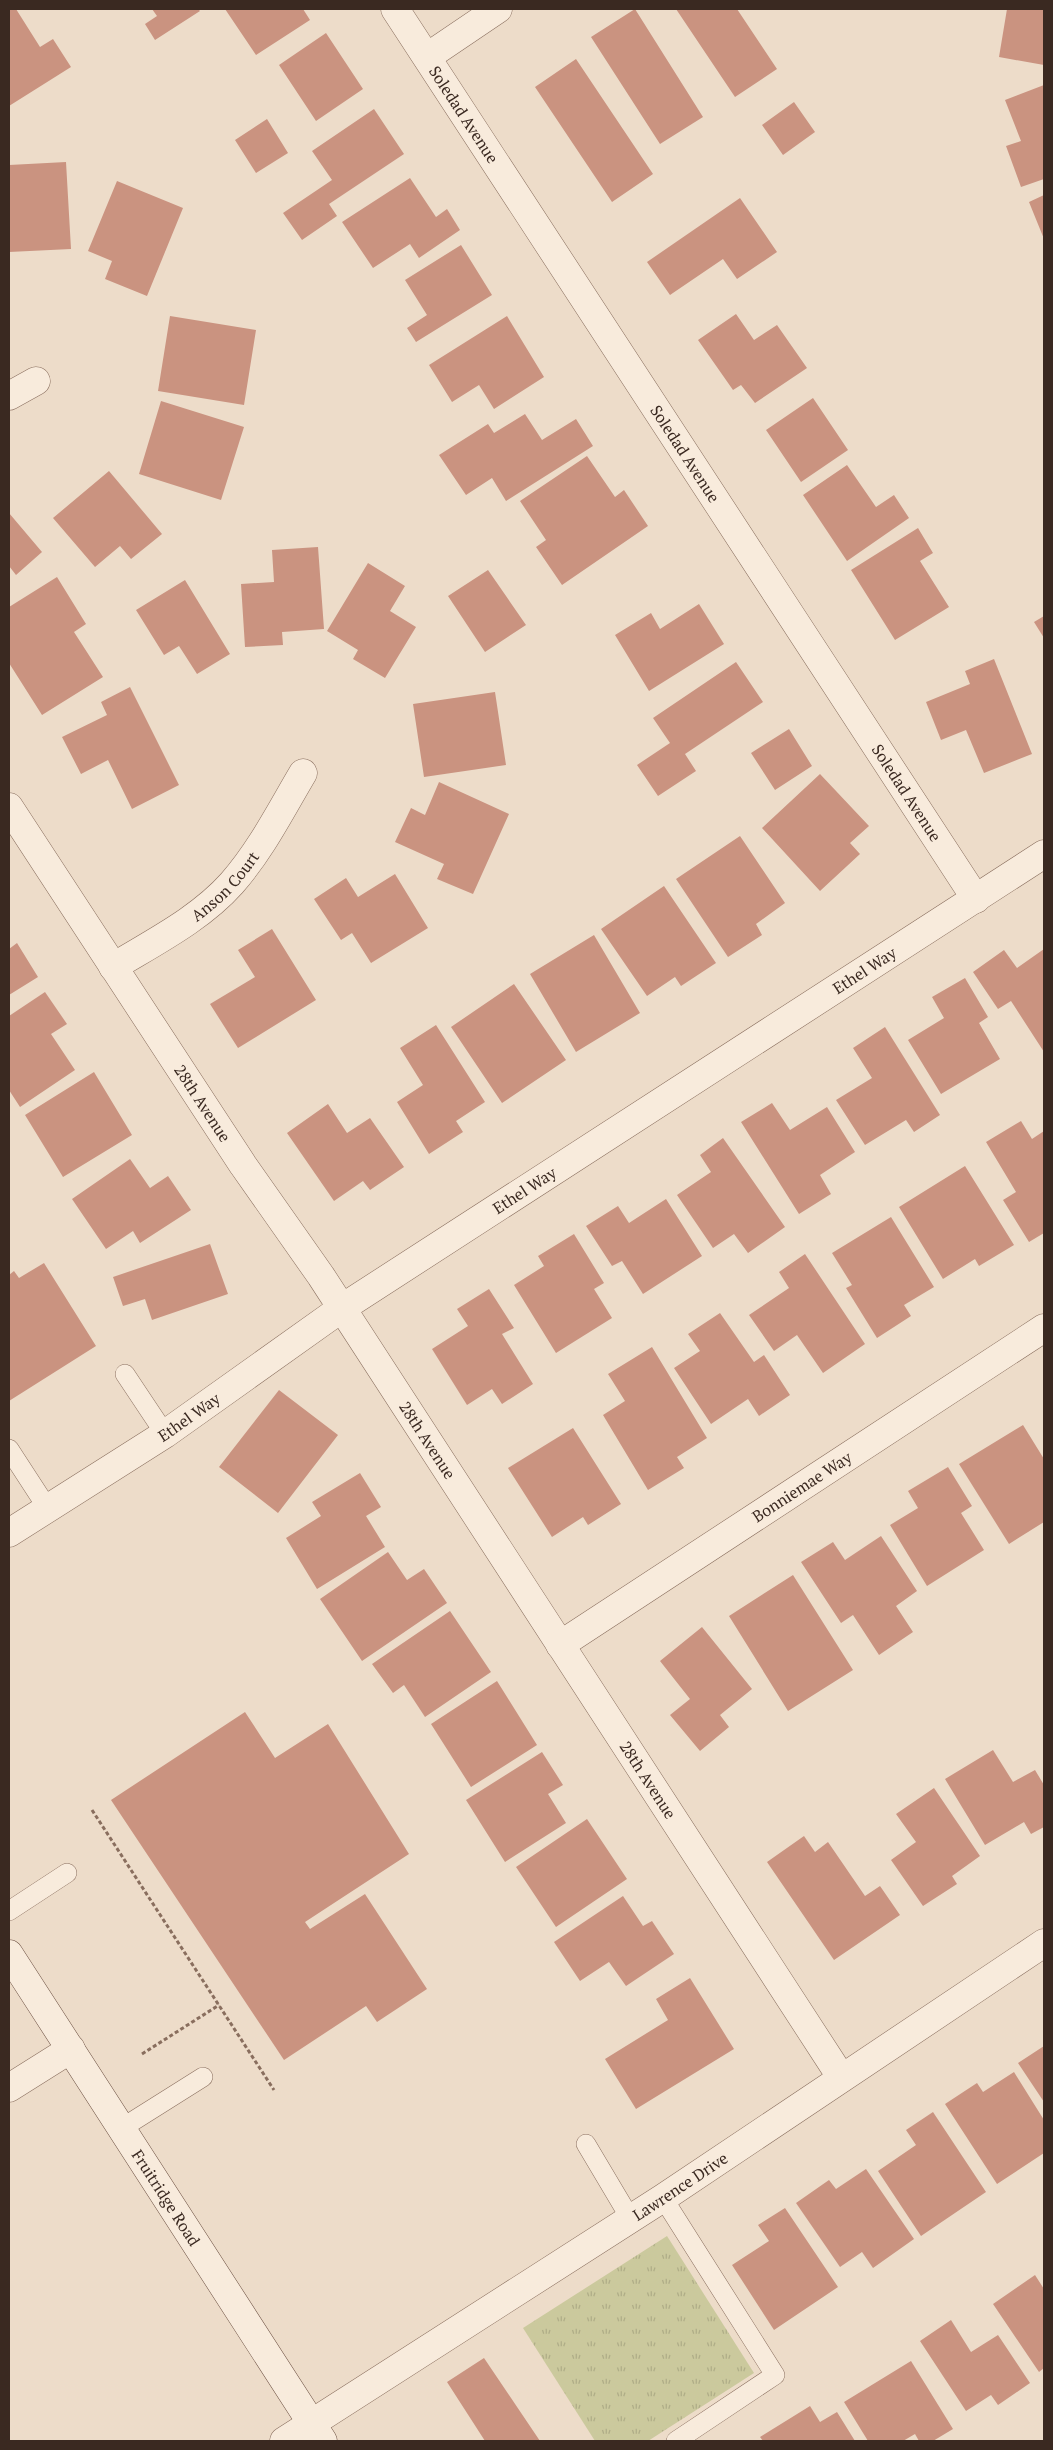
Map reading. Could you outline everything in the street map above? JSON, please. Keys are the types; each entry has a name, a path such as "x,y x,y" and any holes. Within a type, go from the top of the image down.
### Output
{"street":[{"name":"Soledad Avenue","path":"395,9 976,899"},
{"path":"427,58 498,9"},
{"path":"9,396 36,381"},
{"name":"Anson Court","path":"114,967 188,921 232,883 260,846 303,773"},
{"name":"28th Avenue","path":"9,807 243,1165 342,1308 841,2077"},
{"name":"Ethel Way","path":"10,1529 48,1509 165,1434 342,1308 1044,854"},
{"name":"Bonniemae Way","path":"560,1646 1044,1328"},
{"name":"Lawrence Drive","path":"284,2441 318,2432 630,2218 663,2198 841,2077 1044,1943"},
{"name":"Fruitridge Road","path":"9,1954 318,2432"},
{"path":"9,2088 71,2049"}],"lane":[{"path":"125,1374 165,1434"},
{"path":"9,1449 48,1509"},
{"path":"9,1911 67,1873"},
{"path":"122,2128 203,2077"},
{"path":"586,2144 630,2218"},
{"path":"663,2198 775,2375 676,2441"}],"path":[{"path":"92,1810 274,2090"},
{"path":"142,2054 219,2005"}],"green space":[{"path":"667,2236 754,2373 648,2441 595,2441 523,2328"}],"building":[{"path":"9,9 16,9 40,47 53,39 71,67 9,106"},
{"path":"152,9 198,9 200,11 155,40 145,24 157,16"},
{"path":"225,9 303,9 310,20 256,55"},
{"path":"635,9 703,117 660,144 591,37"},
{"path":"676,9 737,9 777,69 735,97"},
{"path":"1007,9 1044,9 1044,65 999,57"},
{"path":"326,33 363,89 316,121 279,65"},
{"path":"576,59 653,174 612,202 535,87"},
{"path":"1044,85 1044,179 1021,187 1006,146 1021,141 1005,100"},
{"path":"794,102 815,132 783,155 762,125"},
{"path":"374,109 404,154 329,204 337,216 302,240 283,213 332,180 312,151"},
{"path":"267,119 288,153 256,173 235,140"},
{"path":"66,162 71,249 9,252 9,165"},
{"path":"410,178 436,217 447,209 460,230 419,258 410,244 373,268 342,222"},
{"path":"117,181 183,208 147,296 105,279 112,261 88,251"},
{"path":"1044,195 1044,239 1029,202"},
{"path":"740,198 777,252 737,279 723,259 670,295 647,262"},
{"path":"461,245 492,295 416,342 407,328 427,315 405,280"},
{"path":"736,314 754,340 777,325 807,368 755,403 741,385 733,390 698,340"},
{"path":"170,316 256,330 244,405 158,391"},
{"path":"507,316 544,377 494,409 479,385 452,402 429,365"},
{"path":"813,398 848,450 801,482 766,430"},
{"path":"161,401 244,427 221,500 139,474"},
{"path":"525,414 542,440 576,419 593,446 506,501 492,478 466,495 439,455 488,424 494,433"},
{"path":"587,456 615,497 624,490 648,526 562,585 536,547 546,540 520,501"},
{"path":"847,465 876,507 894,495 909,518 847,561 803,495"},
{"path":"109,471 162,534 131,559 120,546 95,567 53,518"},
{"path":"9,513 42,552 16,575 9,566"},
{"path":"918,528 933,553 920,561 949,607 895,640 851,570"},
{"path":"318,547 324,629 282,632 283,645 245,647 241,584 274,582 272,550"},
{"path":"368,563 405,586 390,611 416,627 385,678 353,659 358,650 327,631"},
{"path":"488,570 526,625 485,652 448,596"},
{"path":"57,577 86,624 74,632 103,677 42,715 9,663 9,607"},
{"path":"185,580 230,654 197,674 179,646 164,655 136,610"},
{"path":"699,604 724,644 649,691 615,635 651,613 660,629"},
{"path":"1044,616 1044,638 1034,622"},
{"path":"994,659 1032,754 984,773 966,730 941,740 926,702 970,684 965,671"},
{"path":"736,662 763,702 685,754 696,771 658,796 637,765 670,743 653,718"},
{"path":"130,687 179,785 132,809 108,760 81,774 62,737 107,715 101,702"},
{"path":"495,692 506,765 424,777 413,704"},
{"path":"789,729 812,766 775,790 751,753"},
{"path":"820,774 869,826 850,843 860,854 820,891 762,828"},
{"path":"439,782 509,814 473,894 437,879 444,864 395,842 411,808 425,815"},
{"path":"740,836 785,903 756,924 762,935 728,957 676,879"},
{"path":"395,874 428,928 371,963 352,933 341,940 314,899 346,878 358,897"},
{"path":"664,886 716,963 681,986 675,977 647,996 601,929"},
{"path":"272,929 316,1000 238,1048 210,1004 255,977 238,950"},
{"path":"594,935 640,1013 576,1052 530,974"},
{"path":"17,943 38,977 9,995 9,949"},
{"path":"1044,949 1044,1052 1011,1001 998,1009 973,972 1004,950 1017,968"},
{"path":"965,978 988,1017 979,1023 1000,1059 941,1094 908,1040 944,1018 932,997"},
{"path":"514,984 566,1060 502,1103 451,1027"},
{"path":"45,992 67,1024 51,1034 75,1070 20,1107 9,1090 9,1016"},
{"path":"436,1025 485,1102 456,1121 463,1132 429,1154 397,1102 423,1085 400,1048"},
{"path":"885,1027 940,1115 914,1132 906,1120 865,1145 836,1100 872,1078 853,1048"},
{"path":"94,1072 132,1135 63,1177 25,1115"},
{"path":"772,1103 790,1130 827,1107 855,1152 820,1175 831,1194 799,1214 741,1122"},
{"path":"328,1104 347,1133 370,1118 404,1167 370,1190 363,1181 334,1201 287,1133"},
{"path":"1021,1121 1032,1139 1044,1131 1044,1233 1029,1242 1003,1200 1016,1192 986,1142"},
{"path":"723,1138 785,1227 748,1253 734,1234 713,1248 677,1195 711,1172 700,1155"},
{"path":"130,1159 150,1188 168,1176 191,1210 140,1243 133,1231 106,1249 72,1199"},
{"path":"965,1166 1014,1245 979,1266 975,1259 943,1279 899,1207"},
{"path":"666,1199 702,1256 643,1294 622,1261 612,1266 586,1226 618,1206 629,1223"},
{"path":"891,1217 934,1287 904,1305 911,1316 877,1338 846,1288 852,1285 832,1253"},
{"path":"574,1234 604,1283 594,1289 612,1318 556,1353 514,1285 544,1266 538,1256"},
{"path":"210,1244 228,1294 152,1320 145,1299 123,1306 113,1277"},
{"path":"805,1254 865,1344 823,1373 797,1335 774,1351 749,1315 789,1288 779,1272"},
{"path":"44,1263 96,1346 9,1401 9,1275 14,1271 19,1278"},
{"path":"489,1289 514,1328 502,1334 533,1384 502,1404 492,1389 467,1405 432,1349 468,1326 457,1309"},
{"path":"720,1313 754,1362 764,1355 790,1395 759,1416 748,1399 711,1424 674,1368 700,1351 688,1334"},
{"path":"652,1347 707,1438 677,1457 684,1468 648,1490 603,1415 625,1401 608,1374"},
{"path":"279,1390 338,1435 278,1513 219,1467"},
{"path":"1023,1425 1044,1459 1044,1522 1009,1544 959,1464"},
{"path":"573,1428 621,1504 588,1525 583,1517 552,1537 508,1468"},
{"path":"948,1467 972,1506 961,1513 984,1550 927,1586 890,1525 918,1508 908,1491"},
{"path":"360,1473 381,1507 366,1516 385,1547 317,1589 286,1538 321,1516 312,1502"},
{"path":"881,1536 917,1591 896,1606 913,1632 879,1655 853,1615 841,1623 801,1562 833,1542 845,1560"},
{"path":"388,1552 407,1580 424,1569 447,1603 362,1661 320,1599"},
{"path":"793,1575 853,1670 788,1711 729,1616"},
{"path":"450,1611 491,1672 425,1717 404,1685 393,1693 372,1664"},
{"path":"702,1627 752,1689 720,1715 729,1727 700,1751 670,1715 690,1699 660,1661"},
{"path":"497,1681 537,1745 471,1787 431,1724"},
{"path":"245,1712 275,1758 328,1724 409,1854 305,1922 310,1929 365,1894 427,1989 377,2022 366,2006 284,2060 111,1800"},
{"path":"993,1750 1013,1782 1035,1770 1044,1785 1044,1827 1031,1834 1024,1822 985,1845 945,1779"},
{"path":"542,1752 563,1785 548,1794 566,1823 505,1862 466,1800"},
{"path":"934,1788 980,1856 952,1876 957,1884 923,1906 891,1860 916,1842 896,1814"},
{"path":"587,1819 627,1879 556,1927 516,1867"},
{"path":"804,1836 815,1852 828,1842 865,1896 880,1886 900,1915 834,1960 767,1862"},
{"path":"623,1896 643,1926 652,1921 674,1954 626,1986 609,1962 580,1981 554,1942"},
{"path":"690,1978 734,2049 636,2109 605,2059 668,2020 656,1999"},
{"path":"1044,2046 1044,2102 1018,2063"},
{"path":"1014,2072 1044,2120 1044,2153 997,2184 945,2104 977,2083 983,2092"},
{"path":"933,2112 986,2192 921,2236 878,2171 916,2145 906,2130"},
{"path":"866,2169 914,2239 873,2268 862,2252 840,2267 796,2203 829,2180 836,2189"},
{"path":"785,2208 838,2287 774,2330 732,2265 769,2241 758,2225"},
{"path":"1035,2275 1044,2289 1044,2368 1039,2372 993,2304"},
{"path":"951,2320 971,2352 998,2335 1030,2383 998,2405 991,2395 966,2411 920,2341"},
{"path":"484,2358 540,2441 485,2441 447,2382"},
{"path":"911,2361 953,2429 933,2441 919,2441 915,2434 903,2441 868,2441 844,2402"},
{"path":"810,2406 820,2422 837,2412 855,2441 763,2441 760,2437"}]}
